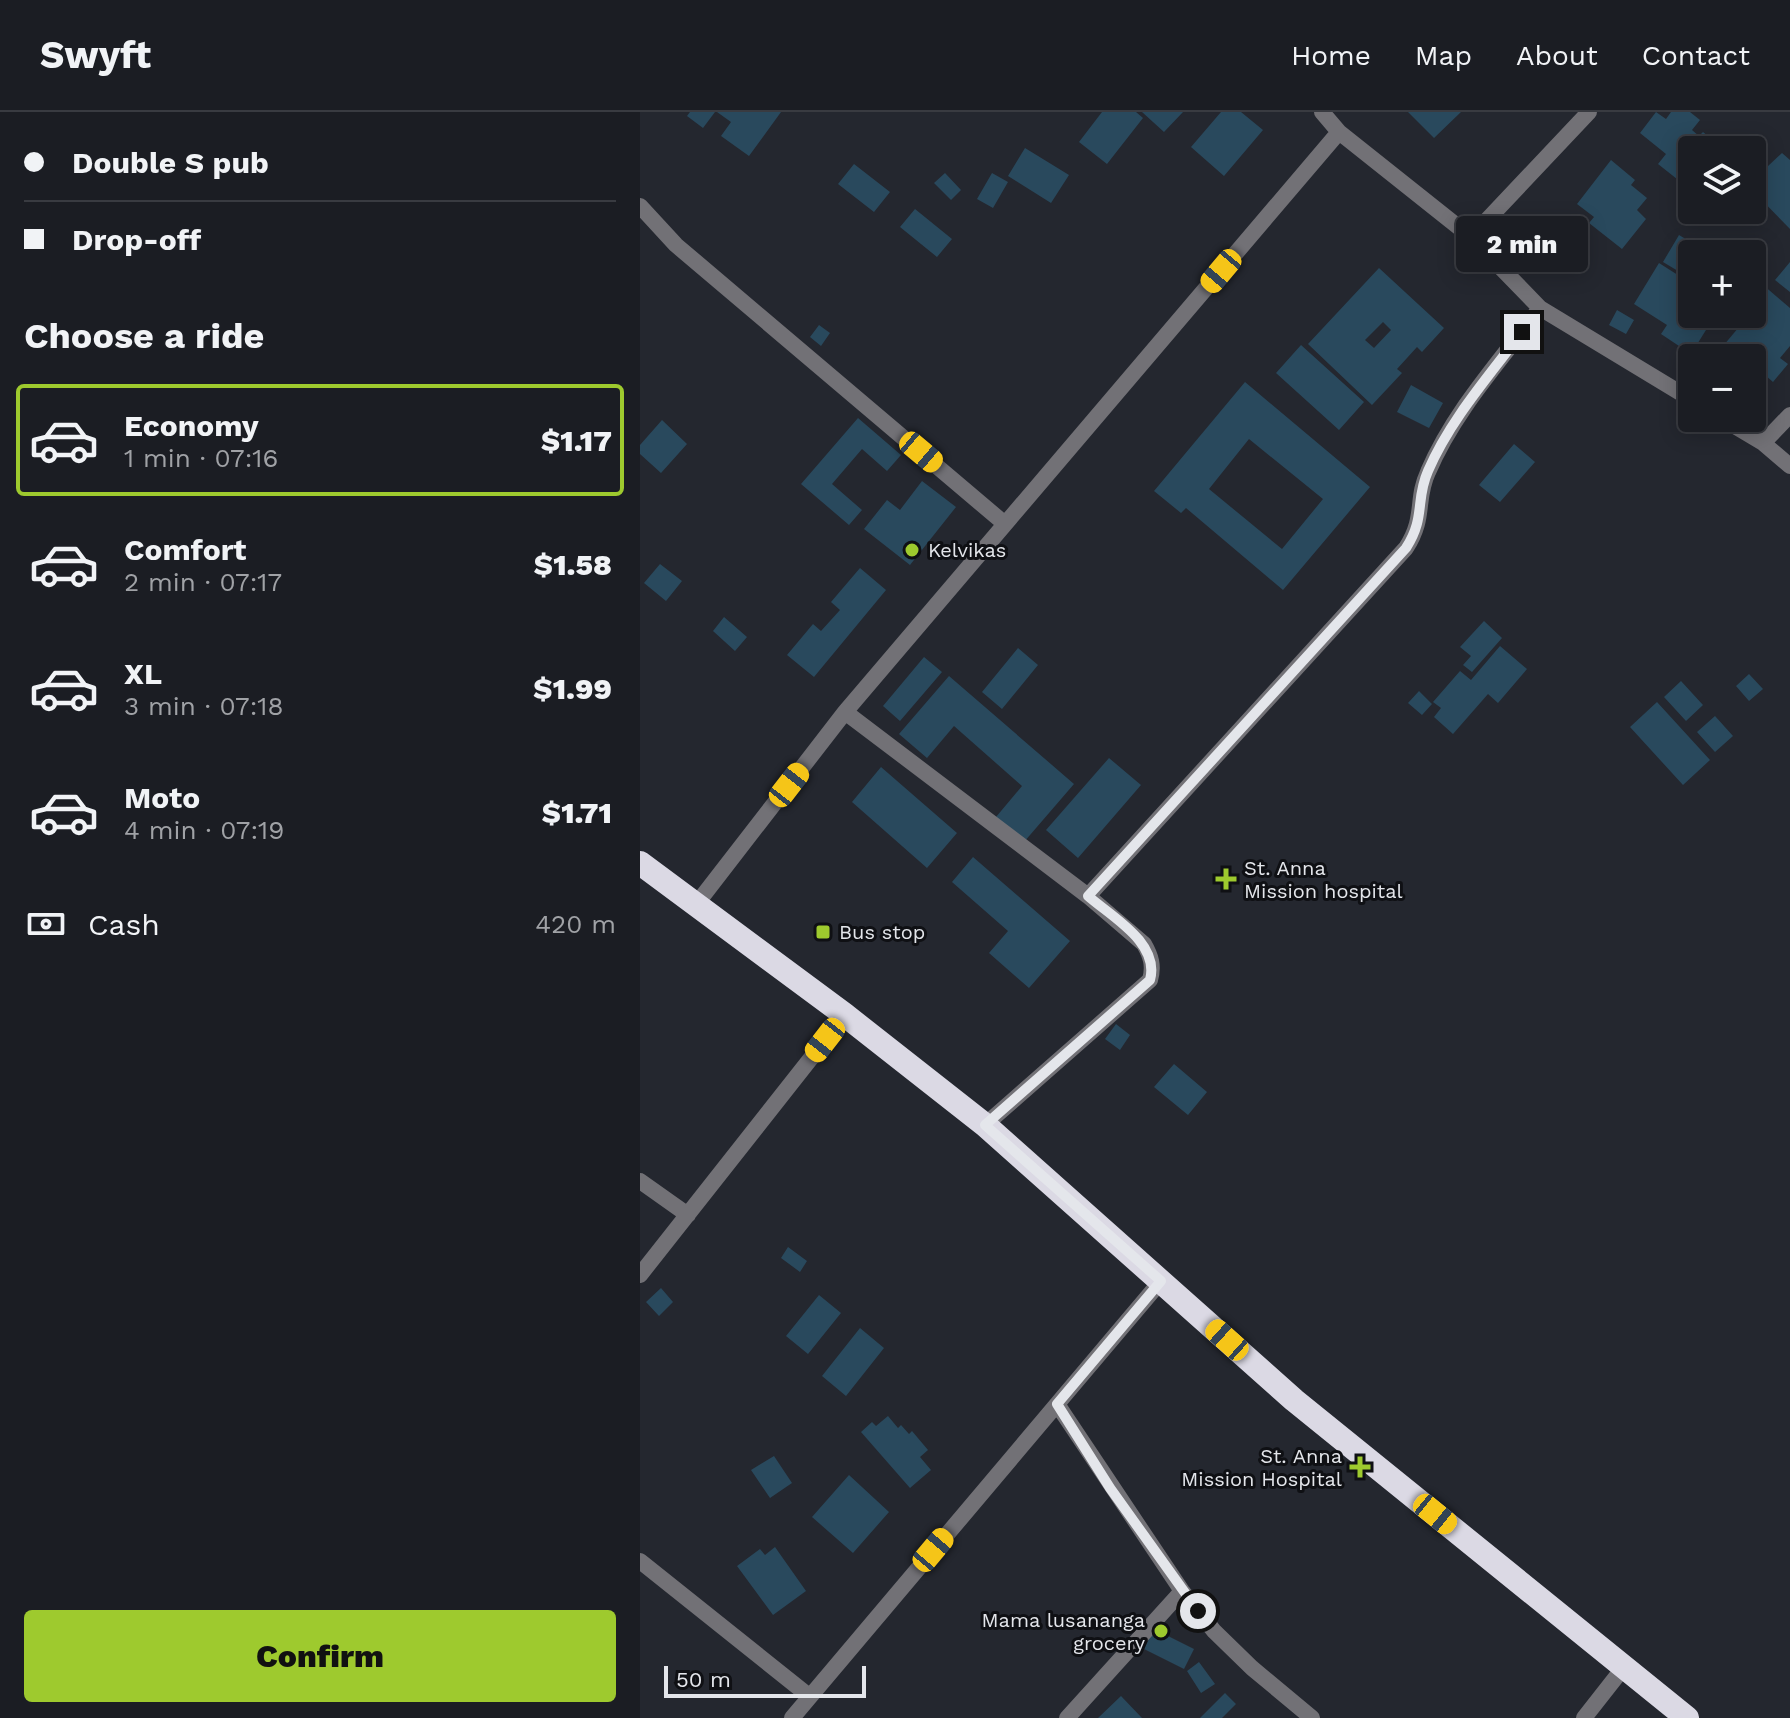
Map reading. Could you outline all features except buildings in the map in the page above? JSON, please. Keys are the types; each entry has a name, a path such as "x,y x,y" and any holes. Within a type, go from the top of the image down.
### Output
{"highway":[{"path":"640,863 845,1015 985,1125 1294,1400 1687,1718"}],"street":[{"path":"1322,112 1339,132 1471,237 1540,308 1678,392"},
{"path":"1471,237 1589,112"},
{"path":"695,906 845,712 1339,132"},
{"path":"640,206 676,245 1005,524"},
{"path":"1088,896 1406,548 1421,518 1423,485 1428,471 1452,425 1540,308"},
{"path":"1763,443 1790,415"},
{"path":"1745,432 1790,466"},
{"path":"845,712 1088,896 1144,944 1152,962 1150,980 985,1125"},
{"path":"640,1275 845,1015"},
{"path":"640,1181 688,1215"},
{"path":"792,1718 1161,1281"},
{"path":"1057,1404 1182,1591 1214,1631 1252,1668 1312,1718"},
{"path":"640,1561 809,1696"},
{"path":"1067,1718 1182,1591"},
{"path":"1584,1718 1624,1667"}],"place":[{"name":"Kelvikas","path":"912,550"},
{"name":"St. Anna Mission hospital","path":"1226,879"},
{"name":"Bus stop","path":"823,932"},
{"name":"St. Anna Mission Hospital","path":"1360,1467"},
{"name":"Mama lusananga grocery","path":"1161,1631"}],"route":[{"path":"1198,1611 1110,1488 1057,1404 1161,1281 985,1125 1150,980 1152,962 1144,944 1088,896 1406,548 1421,518 1423,485 1428,471 1452,425 1522,332"}]}
